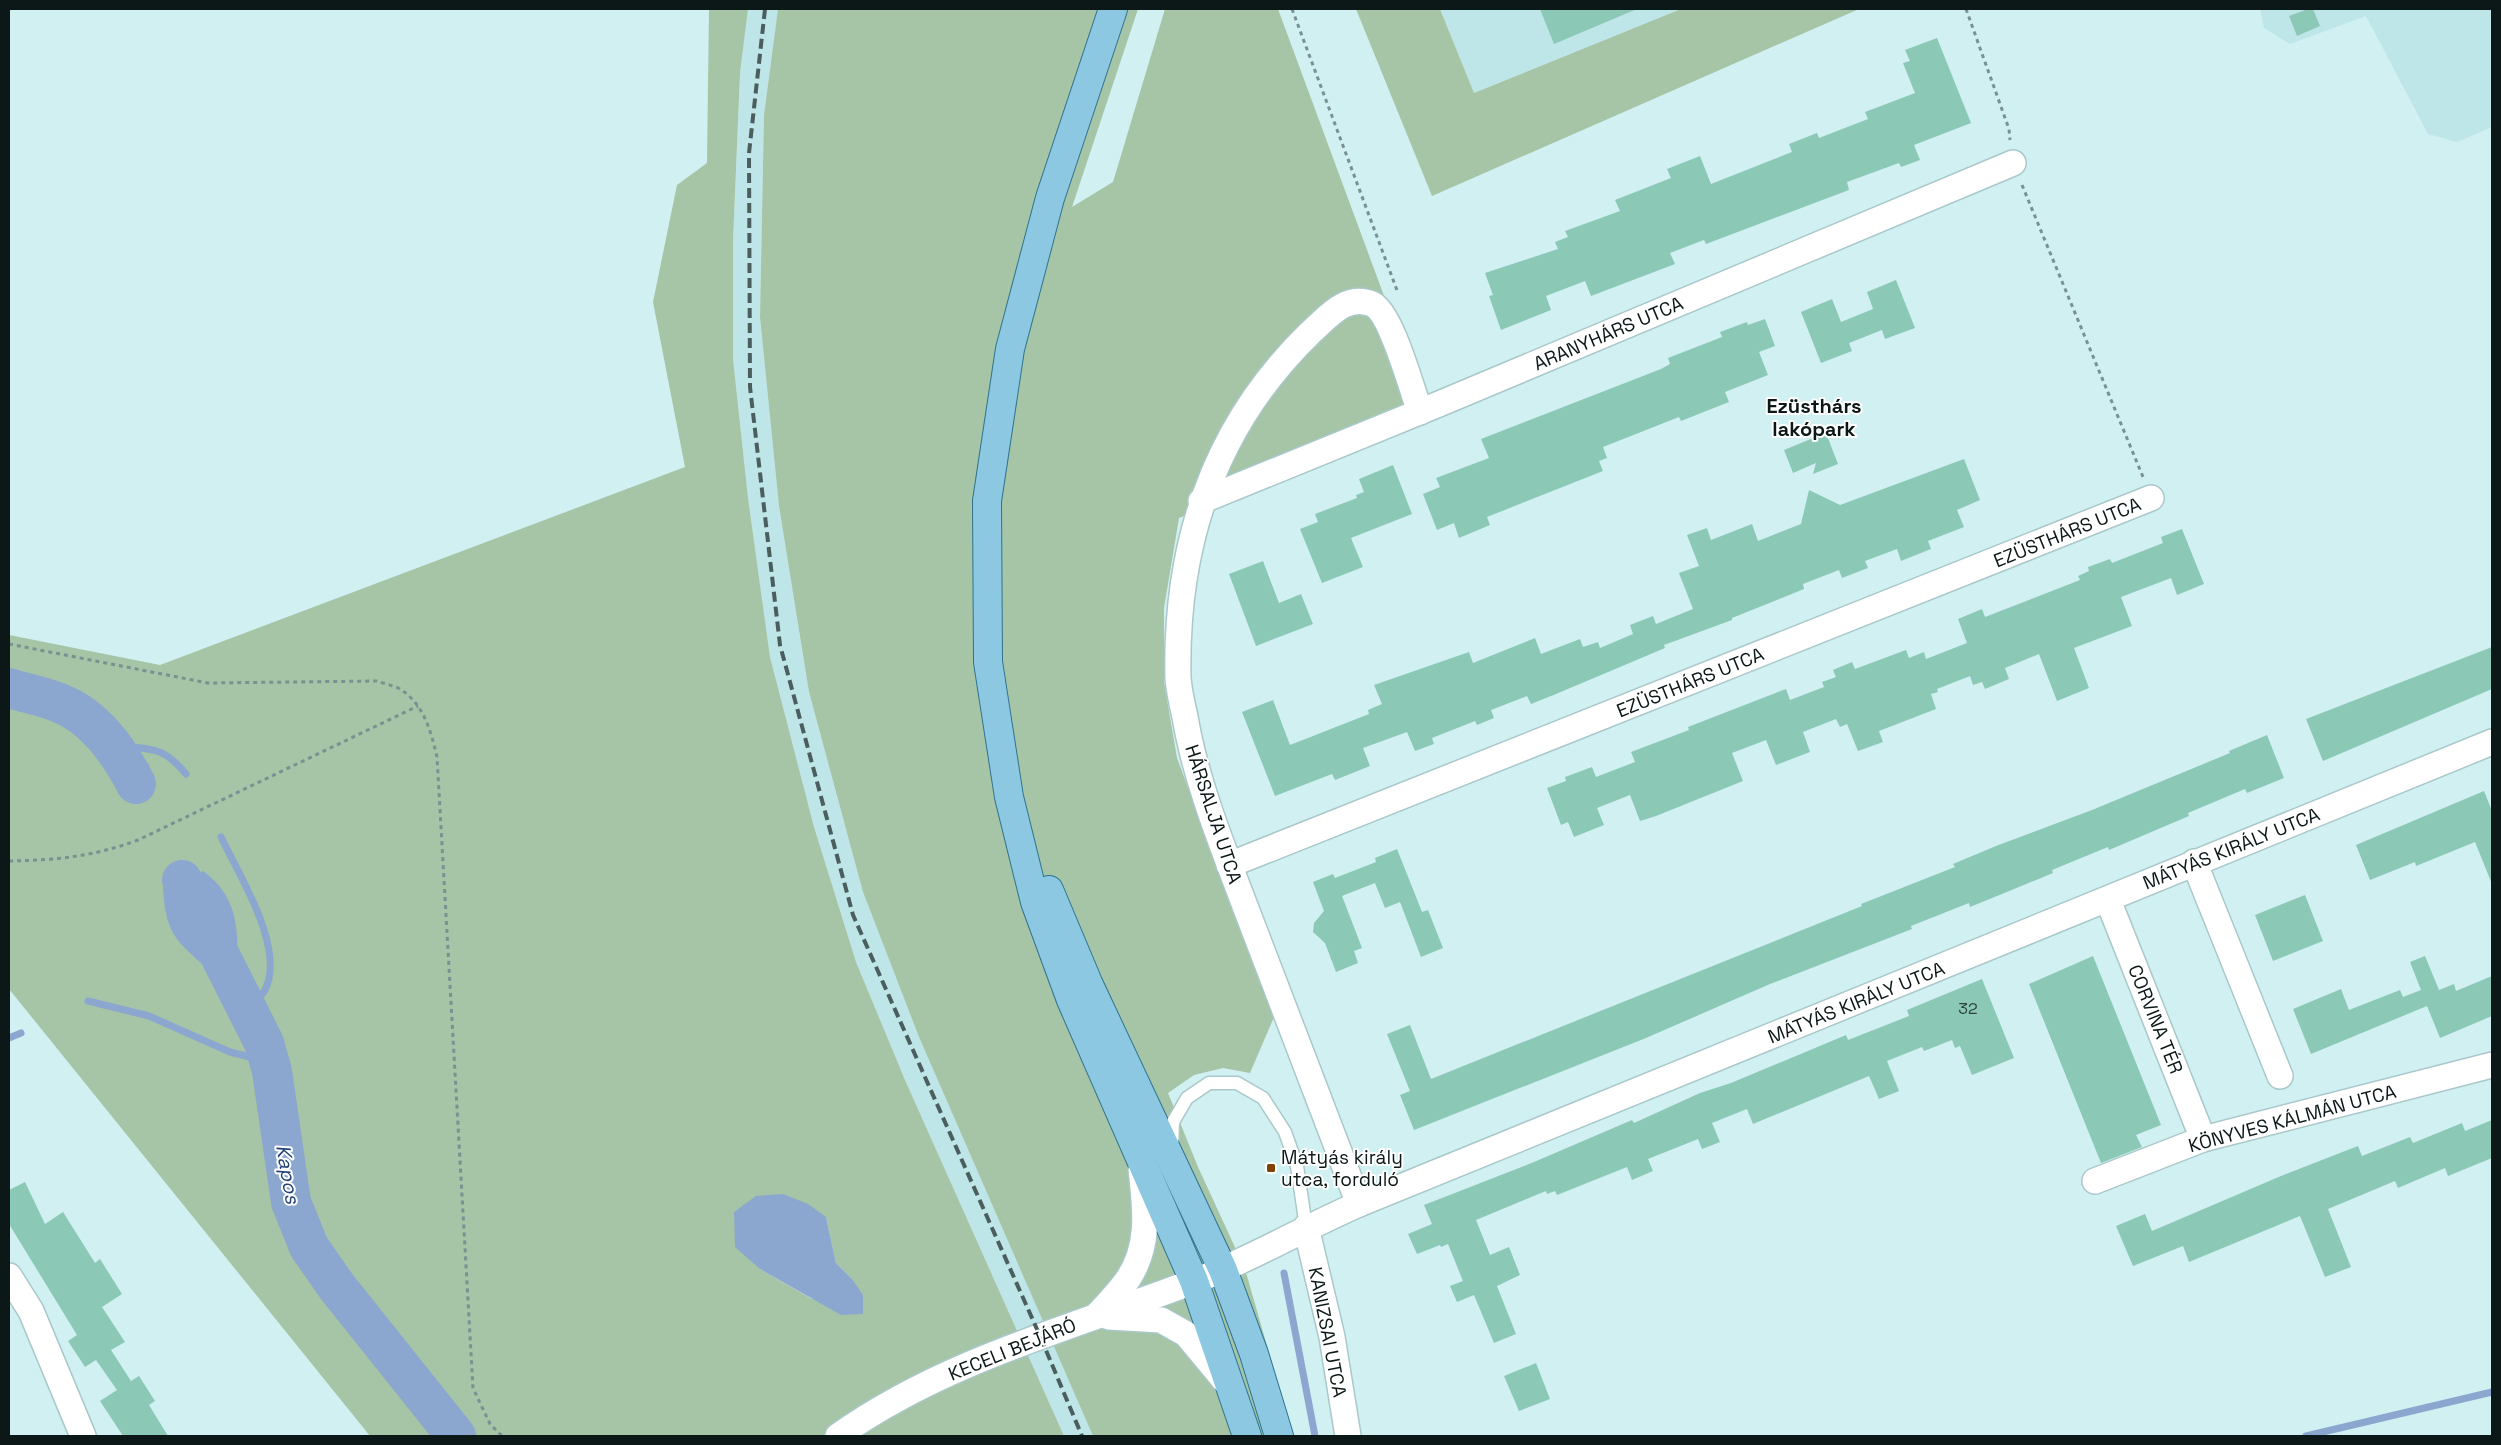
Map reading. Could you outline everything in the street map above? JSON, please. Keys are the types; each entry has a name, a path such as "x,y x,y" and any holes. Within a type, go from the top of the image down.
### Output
{"main road":[{"path":"1114,9 1050,198 1010,349 987,501 988,662 1009,797 1034,902 1071,1000 1194,1281 1247,1436"},
{"path":"1009,797 1089,985 1171,1163 1223,1270 1254,1354 1279,1436"}],"street":[{"name":"ARANYHÁRS UTCA","path":"1202,501 1420,412 2012,163"},
{"name":"HÁRSALJA UTCA","path":"1360,1204 1229,865 1191,755 1178,682 1179,608 1202,501 1231,434 1282,361 1338,307 1358,301 1374,305 1388,321 1420,412"},
{"name":"EZÜSTHÁRS UTCA","path":"1229,865 2152,498"},
{"name":"MÁTYÁS KIRÁLY UTCA","path":"1223,1270 1306,1227 1360,1204 2108,900 2194,862 2492,742"},
{"path":"2194,862 2280,1076"},
{"name":"CORVINA TÉR","path":"2108,900 2203,1139"},
{"name":"KÖNYVES KÁLMÁN UTCA","path":"2095,1181 2203,1139 2492,1065"},
{"path":"1096,1316 1128,1278 1141,1253 1146,1217 1139,1159"},
{"name":"KANIZSAI UTCA","path":"1306,1227 1332,1337 1348,1436"},
{"name":"KECELI BEJÁRÓ","path":"838,1436 860,1421 954,1370 1040,1336 1223,1270"},
{"path":"9,1276 31,1311 83,1436"},
{"path":"1096,1316 1161,1320 1186,1334 1231,1388"}],"lane":[{"path":"1171,1163 1173,1122 1187,1098 1209,1083 1237,1082 1263,1098 1285,1132 1297,1166 1306,1227"}],"path":[{"path":"1292,9 1401,302"},
{"path":"1966,9 2009,129 2012,163 2152,498"},
{"path":"9,644 208,683 377,682 402,690 418,706 430,726 437,757 473,1388 490,1424 502,1436"},
{"path":"9,861 57,860 104,852 138,840 418,706"}],"shaded area":[{"path":"748,9 778,9 764,115 760,317 779,506 809,692 863,892 919,1037 1093,1436 1064,1436 905,1080 856,962 814,827 770,657 748,498 733,359 733,241 740,73"},
{"path":"1440,9 1681,9 1474,93"},
{"path":"2260,9 2492,9 2492,127 2457,142 2428,134 2366,16 2290,44 2264,28"}],"green space":[{"path":"709,9 748,9 740,73 733,241 733,359 748,498 770,657 814,827 856,962 905,1080 1064,1436 370,1436 9,989 9,635 160,665 685,467 653,302 677,185 707,163","holes":["826,1217 836,1263 852,1279 812,1299 760,1269"]},
{"path":"778,9 1138,9 1072,207 1113,182 1165,9 1278,9 1428,415 1179,518 1164,608 1164,682 1177,758 1274,1017 1250,1073 1223,1068 1194,1075 1168,1093 1198,1167 1245,1269 1293,1436 1093,1436 919,1037 863,892 809,692 779,506 760,317 764,115"},
{"path":"1356,9 1440,9 1474,93 1681,9 1859,9 1432,196"}],"water":[{"path":"105,737 123,743 149,764 151,778 118,793 104,752"},
{"path":"203,871 223,891 232,908 236,926 237,964 250,997 248,1011 237,1014 221,984 179,941 168,921 163,888"},
{"path":"783,1194 808,1204 826,1217 836,1263 852,1279 863,1295 863,1314 841,1315 760,1269 735,1247 734,1212 756,1196"}],"building":[{"path":"1540,9 1637,9 1554,44"},
{"path":"2313,9 2320,26 2297,36 2289,16"},
{"path":"1937,38 1971,123 1914,145 1920,160 1901,167 1899,163 1847,182 1849,190 1706,244 1704,240 1670,253 1675,264 1591,296 1585,281 1546,296 1551,310 1501,330 1489,296 1493,295 1485,273 1558,249 1555,242 1568,237 1565,231 1620,211 1615,200 1671,178 1667,169 1700,156 1711,184 1792,152 1789,144 1817,133 1819,138 1868,119 1865,112 1915,93 1903,63 1910,61 1905,50"},
{"path":"1896,280 1915,328 1885,339 1882,330 1849,343 1852,351 1821,363 1801,312 1832,299 1841,322 1873,309 1867,292"},
{"path":"1765,319 1775,346 1759,352 1768,375 1725,392 1729,402 1681,421 1679,417 1603,447 1607,458 1599,461 1603,471 1487,517 1490,525 1459,538 1454,523 1437,530 1423,494 1440,487 1436,478 1489,458 1481,439 1661,369 1670,364 1668,358 1722,337 1720,332 1747,322 1748,325"},
{"path":"1824,428 1838,464 1813,474 1816,463 1793,473 1784,450 1823,434"},
{"path":"1964,459 1980,500 1957,510 1964,527 1928,541 1931,549 1901,561 1897,549 1865,561 1868,568 1842,578 1839,570 1803,584 1804,589 1732,618 1732,620 1664,645 1665,648 1556,694 1531,704 1527,696 1491,710 1494,718 1477,725 1475,721 1432,738 1434,744 1415,751 1407,732 1363,748 1370,766 1335,780 1332,774 1275,796 1242,712 1273,700 1290,745 1369,714 1368,710 1382,704 1374,685 1469,652 1473,663 1535,638 1541,654 1580,639 1583,647 1598,642 1600,648 1633,634 1630,625 1653,616 1656,624 1693,609 1679,573 1699,566 1687,535 1707,528 1711,540 1752,524 1758,541 1801,524 1809,490 1840,505"},
{"path":"1393,465 1412,514 1351,538 1363,567 1322,583 1300,529 1318,522 1315,514 1357,498 1356,495 1364,492 1359,479"},
{"path":"2182,529 2204,584 2177,595 2171,578 2121,597 2132,626 2074,648 2089,688 2057,701 2039,654 2005,668 2009,679 1985,689 1982,682 1973,685 1970,676 1937,689 1938,692 1931,694 1936,709 1879,731 1883,742 1858,751 1847,724 1840,727 1836,719 1803,732 1810,752 1776,765 1766,740 1732,753 1743,781 1656,816 1640,821 1630,795 1597,808 1604,825 1574,837 1568,822 1561,825 1547,788 1566,781 1565,777 1592,767 1596,777 1635,762 1631,752 1689,730 1688,727 1786,689 1790,700 1824,687 1822,682 1836,677 1833,670 1852,662 1855,669 1906,650 1909,658 1924,652 1926,659 1967,643 1958,619 1982,609 1985,617 2080,580 2078,576 2089,571 2088,567 2110,559 2112,563 2163,543 2161,537"},
{"path":"1263,561 1279,603 1301,594 1313,624 1256,646 1229,574"},
{"path":"2492,647 2492,689 2323,761 2306,719"},
{"path":"2267,735 2284,778 2247,793 2245,789 2188,813 2189,816 2109,850 2108,847 2052,870 2053,873 1997,896 1970,907 1969,903 1911,926 1912,929 1770,984 1646,1038 1414,1130 1400,1095 1410,1091 1387,1034 1410,1025 1431,1079 1862,906 1861,904 1955,867 1953,864 2092,810 2230,753 2229,751"},
{"path":"2484,791 2492,811 2492,884 2475,842 2416,866 2415,862 2370,880 2356,845"},
{"path":"1397,849 1422,912 1428,910 1443,948 1421,957 1400,902 1385,908 1375,883 1342,896 1362,948 1354,951 1358,963 1336,972 1325,943 1313,932 1314,923 1324,911 1313,882 1333,874 1335,878 1376,862 1375,858"},
{"path":"2305,895 2323,941 2273,961 2255,915"},
{"path":"2093,956 2161,1125 2136,1135 2142,1147 2101,1163 2029,984"},
{"path":"2425,956 2439,990 2454,984 2456,991 2492,976 2492,1016 2440,1038 2427,1006 2311,1054 2293,1009 2341,989 2349,1010 2400,990 2403,997 2421,990 2410,962"},
{"path":"1982,979 2014,1058 1972,1075 1960,1046 1955,1048 1952,1040 1924,1051 1922,1047 1887,1061 1899,1091 1879,1099 1869,1076 1753,1124 1747,1109 1712,1123 1720,1142 1702,1149 1698,1139 1648,1159 1653,1171 1632,1180 1627,1167 1557,1195 1555,1191 1547,1194 1546,1191 1476,1220 1490,1255 1509,1247 1520,1275 1497,1286 1516,1334 1494,1343 1474,1295 1457,1302 1450,1286 1463,1281 1448,1244 1441,1247 1440,1245 1417,1254 1408,1234 1432,1224 1424,1205 1534,1162 1632,1120 1634,1123 1700,1093 1731,1083 1846,1035 1848,1040 1909,1016 1907,1010"},
{"path":"2492,1120 2492,1158 2448,1176 2445,1168 2398,1188 2395,1181 2328,1209 2351,1267 2325,1277 2300,1216 2189,1262 2183,1246 2133,1266 2116,1226 2145,1214 2152,1231 2281,1176 2358,1146 2362,1156 2410,1137 2413,1143 2462,1123 2465,1131"},
{"path":"25,1182 45,1224 63,1212 95,1263 100,1259 122,1294 102,1307 125,1342 111,1350 131,1381 139,1376 155,1401 149,1405 168,1436 123,1436 100,1401 117,1390 96,1360 85,1367 68,1341 77,1335 9,1224 9,1190"},
{"path":"1536,1363 1550,1399 1519,1411 1504,1376"}],"waterway":[{"name":"Kapos","path":"9,688 57,702 83,716 114,747 136,784"},
{"path":"119,746 157,751 171,759 186,774"},
{"path":"221,837 258,912 270,954 270,973 265,990 248,1011"},
{"name":"Kapos","path":"182,880 264,1043 272,1071 291,1202 309,1247 337,1287 456,1436"},
{"path":"88,1001 149,1016 230,1052 269,1062"},
{"path":"9,1038 21,1033"},
{"path":"1284,1273 1315,1436"},
{"path":"2306,1436 2492,1392"}],"railway":[{"path":"765,9 749,153 750,387 780,645 853,915 1040,1336 1082,1436"}],"place":[{"name":"Mátyás király utca, forduló","path":"1271,1168"}],"district":[{"name":"Ezüsthárs lakópark","path":"1814,418"}]}
